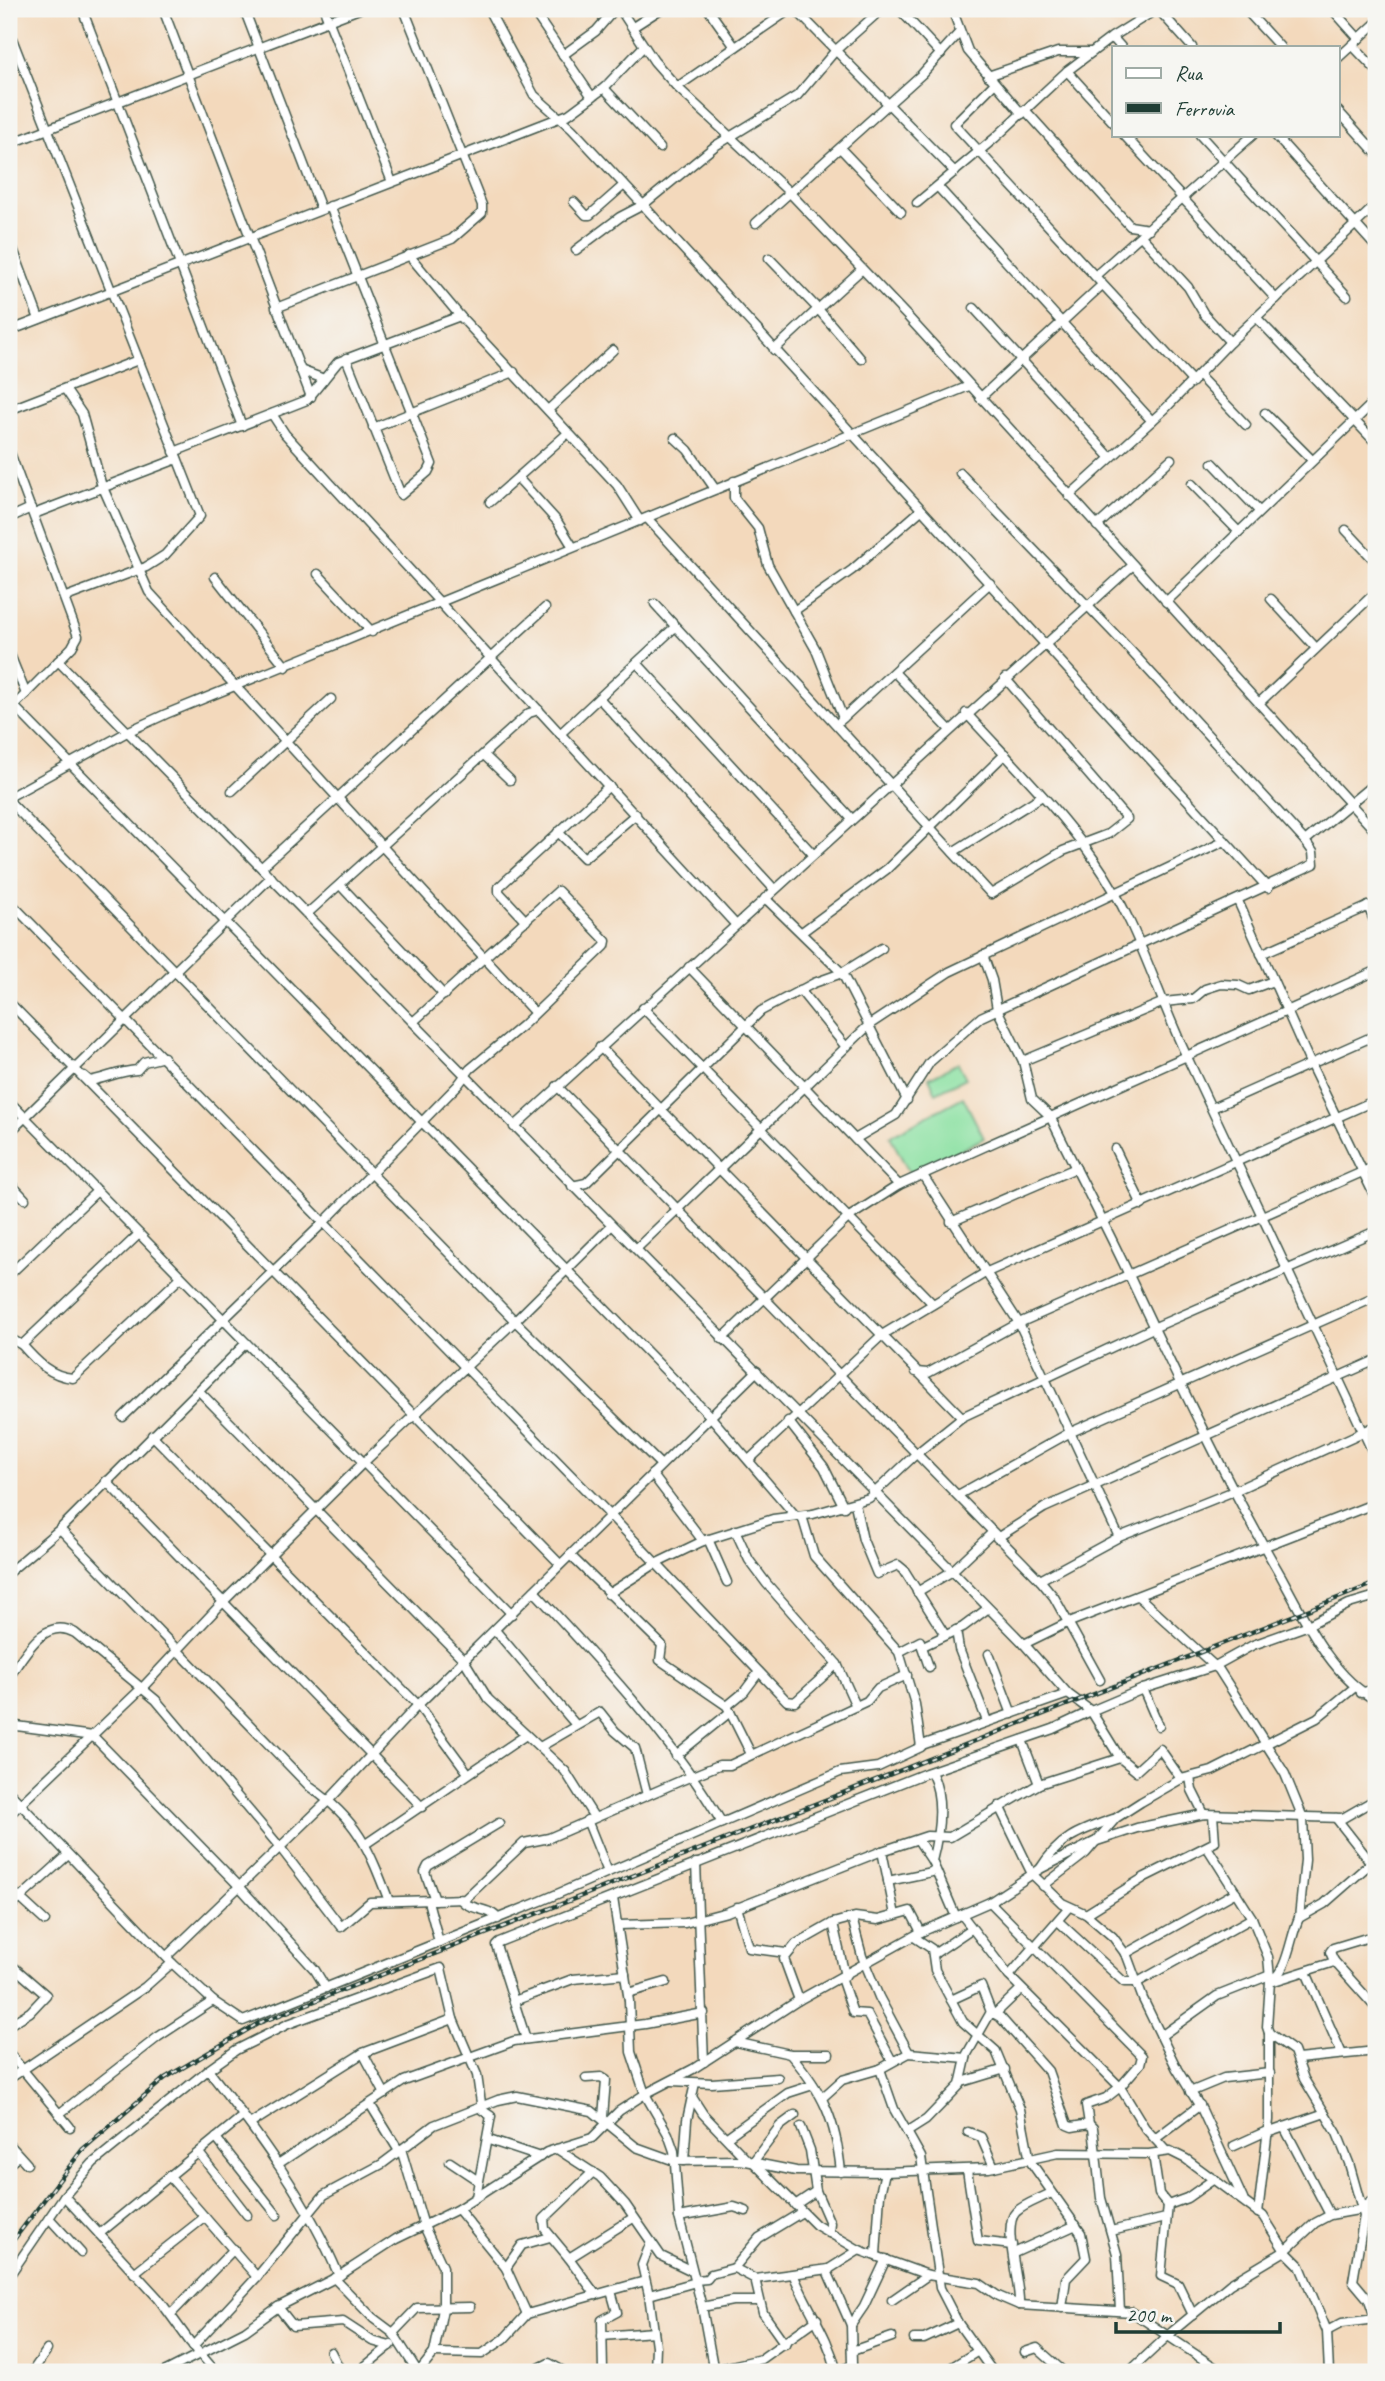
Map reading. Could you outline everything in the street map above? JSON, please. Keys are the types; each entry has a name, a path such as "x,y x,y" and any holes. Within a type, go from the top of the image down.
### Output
{"street":[{"path":"82,9 242,426"},
{"path":"163,9 311,397"},
{"path":"244,9 432,464 428,472 401,495 346,358"},
{"path":"324,9 393,182"},
{"path":"9,144 359,9"},
{"path":"276,308 458,236 482,213 482,205 404,9"},
{"path":"488,9 527,85 541,105 572,129 643,205 920,511 990,583 1268,887"},
{"path":"532,9 592,97"},
{"path":"563,55 618,9 677,87 729,139 789,192 1376,832"},
{"path":"632,27 661,9"},
{"path":"708,9 735,47"},
{"path":"677,87 793,9 955,172"},
{"path":"576,250 620,217 643,205 715,146 796,96 836,50 882,9"},
{"path":"902,11 919,9"},
{"path":"952,9 968,51 994,84 1024,112 1130,226 1132,244"},
{"path":"918,204 1067,71 1112,37 1157,9 1191,46"},
{"path":"1245,9 1279,46"},
{"path":"1332,9 1376,70"},
{"path":"902,11 944,51 968,51"},
{"path":"1340,56 1376,23"},
{"path":"9,31 175,455 199,509 199,519 165,555 140,571 66,597"},
{"path":"756,223 841,149 944,51 959,33"},
{"path":"1112,37 1120,46"},
{"path":"9,331 558,118 604,88 644,46"},
{"path":"988,76 1058,52 1092,52"},
{"path":"1067,71 1112,121"},
{"path":"994,84 954,121 978,151 1102,285 1246,425"},
{"path":"604,88 660,148"},
{"path":"1340,113 1376,153"},
{"path":"1125,136 1276,299"},
{"path":"1201,136 1347,296"},
{"path":"1095,276 1251,136"},
{"path":"1276,136 1376,247"},
{"path":"841,149 901,212"},
{"path":"574,202 586,215 590,215 624,185"},
{"path":"938,187 1152,421"},
{"path":"1069,496 1152,421 1256,317 1376,206"},
{"path":"1130,226 1149,229"},
{"path":"1141,236 1188,287 1204,314 1230,342"},
{"path":"9,238 39,319"},
{"path":"410,255 460,316 617,485 643,519 890,782 991,894 1063,851 1108,834 1126,821 1005,678"},
{"path":"769,258 862,359"},
{"path":"774,350 861,270"},
{"path":"980,398 1102,285"},
{"path":"974,308 1110,457"},
{"path":"9,518 104,488 311,397 331,368 346,358 460,316"},
{"path":"1256,317 1376,443"},
{"path":"548,410 613,350"},
{"path":"9,410 138,360"},
{"path":"300,370 324,379"},
{"path":"373,428 514,372"},
{"path":"660,1465 515,1321 9,799 129,731 969,386"},
{"path":"69,387 90,439 97,473 152,596 534,1012"},
{"path":"1167,602 1376,400"},
{"path":"1265,412 1312,460"},
{"path":"272,414 285,434 736,925"},
{"path":"490,502 568,433"},
{"path":"675,438 718,488 734,498 758,528 763,554 816,650 843,718"},
{"path":"9,450 66,597 78,636 58,661 11,709 70,763 710,1416 799,1515 814,1556 899,1652 907,1675 922,1745"},
{"path":"1097,526 1171,459"},
{"path":"1213,463 1259,511"},
{"path":"855,1139 891,1119 907,1100 930,1062 965,1028 997,1009 1313,866 1315,858 1305,841 1130,650 960,473"},
{"path":"518,478 557,521 573,547"},
{"path":"734,481 734,498"},
{"path":"1192,484 1238,531"},
{"path":"794,611 852,570 920,511"},
{"path":"1346,530 1376,562"},
{"path":"514,1127 890,782 1133,565"},
{"path":"318,574 372,632"},
{"path":"215,577 286,667"},
{"path":"836,724 895,673 990,583"},
{"path":"1258,703 1376,592"},
{"path":"1271,598 1316,648"},
{"path":"655,604 851,818"},
{"path":"262,867 545,608"},
{"path":"561,734 675,627"},
{"path":"9,652 26,694"},
{"path":"58,661 308,913 463,1076 722,1339 757,1371 874,1495 1024,1644 1068,1694 1091,1712 1120,1758 1136,1771 1160,1749 1186,1778 1208,1815 1216,1840 1145,1877 1086,1914"},
{"path":"637,663 812,853"},
{"path":"895,673 949,729"},
{"path":"599,698 774,889"},
{"path":"232,791 331,699"},
{"path":"308,913 529,713 533,702"},
{"path":"529,713 540,710"},
{"path":"967,713 1095,860 1140,945 1186,1055 1376,1459"},
{"path":"802,932 887,869 1004,754"},
{"path":"484,755 510,780"},
{"path":"1305,841 1376,782"},
{"path":"526,921 499,892 499,887 609,786"},
{"path":"953,852 1042,796"},
{"path":"558,832 584,858 636,814"},
{"path":"636,1249 869,1025 949,972 1225,841"},
{"path":"9,1133 271,877"},
{"path":"340,884 444,995"},
{"path":"123,1417 323,1223 463,1076 606,943 559,891 414,1022"},
{"path":"765,898 842,973 907,1100"},
{"path":"9,901 610,1515 787,1701 794,1702 837,1664"},
{"path":"1238,901 1311,1065 1376,1199"},
{"path":"1261,954 1372,904 1376,925"},
{"path":"580,1194 586,1183 761,1011 800,990 842,973 882,948"},
{"path":"983,955 997,1009 1023,1061 1032,1099 1050,1116 1234,1491 1306,1626 1358,1690 1376,1700"},
{"path":"689,967 899,1185"},
{"path":"722,1339 805,1255 849,1217 899,1185 1376,971"},
{"path":"1023,1061 1164,1002 1193,999 1205,989 1220,984 1238,985 1249,990 1273,981"},
{"path":"800,990 846,1047"},
{"path":"9,1002 560,1564"},
{"path":"643,1008 933,1304"},
{"path":"1212,1108 1376,1035"},
{"path":"600,1048 962,1417"},
{"path":"74,1071 79,1071 90,1081 121,1071 136,1070 144,1062 164,1057"},
{"path":"557,1086 1040,1580 1054,1597 1100,1680"},
{"path":"749,1460 882,1335 985,1273 1376,1100"},
{"path":"9,1101 180,1278 224,1317 246,1343 512,1614"},
{"path":"1115,1149 1142,1205"},
{"path":"916,1372 928,1373 1019,1323 1376,1166"},
{"path":"951,1222 1076,1168"},
{"path":"922,1174 1019,1323 1119,1537"},
{"path":"9,1182 25,1199"},
{"path":"572,1186 586,1183"},
{"path":"9,1275 96,1192"},
{"path":"9,1815 143,1687 223,1602 363,1463 466,1368 611,1226"},
{"path":"608,1594 655,1563 705,1540 735,1530 855,1504 874,1495 916,1454 962,1417 1153,1328 1376,1231"},
{"path":"22,1346 139,1234"},
{"path":"9,1338 22,1346 44,1369 73,1378 180,1278"},
{"path":"958,1495 1069,1433 1376,1297"},
{"path":"9,1572 60,1529 152,1434 246,1343"},
{"path":"917,1592 951,1573 994,1535 1044,1508 1207,1438 1376,1360"},
{"path":"9,2079 145,1987 238,1885 329,1800 418,1705 757,1371"},
{"path":"927,1384 928,1373"},
{"path":"199,1391 464,1660 488,1699 565,1771 591,1818 608,1872"},
{"path":"788,1421 819,1461 844,1507"},
{"path":"1040,1580 1119,1537 1234,1491 1376,1426"},
{"path":"152,1434 418,1705 468,1773"},
{"path":"819,1461 834,1453"},
{"path":"652,1474 705,1540 727,1582"},
{"path":"106,1481 372,1752 422,1807"},
{"path":"1024,1644 1067,1623 1376,1503"},
{"path":"855,1504 863,1539 877,1574 899,1566 945,1635"},
{"path":"60,1529 310,1787 329,1800 367,1843 389,1901"},
{"path":"735,1530 749,1560 767,1584 837,1664 856,1706"},
{"path":"570,1555 662,1645 660,1660 729,1709 751,1754"},
{"path":"534,1591 598,1661 676,1756 722,1823"},
{"path":"1138,1596 1215,1666 1285,1774 1303,1818 1305,1860 1299,1918 1285,1961 1271,1979"},
{"path":"526,2039 496,1943 926,1773 932,1774 1022,1740 1143,1689 1215,1666 1253,1645 1306,1626 1349,1604 1376,1596"},
{"path":"923,1646 956,1630 987,1609"},
{"path":"9,1677 40,1637 53,1628 62,1627 75,1633 143,1687 279,1846 340,1926 364,1905 389,1901 461,1900 524,1843 549,1838 591,1818 751,1754 867,1701 878,1688 907,1675"},
{"path":"495,1630 576,1725"},
{"path":"956,1630 959,1649 987,1721"},
{"path":"899,1652 919,1640 929,1667"},
{"path":"989,1654 1012,1714"},
{"path":"676,1756 729,1709 759,1672"},
{"path":"1036,1871 1054,1847 1069,1836 1116,1818 1186,1778 1212,1770 1265,1741 1317,1718 1358,1690 1376,1688"},
{"path":"1143,1689 1159,1726"},
{"path":"9,1792 170,1959 213,2001 243,2021 498,1919 840,1772 878,1767 922,1745 1068,1694"},
{"path":"540,1746 600,1712 615,1731 635,1748 647,1795"},
{"path":"9,1725 93,1736 238,1885 315,1970 326,1988"},
{"path":"367,1843 380,1831 422,1807 526,1735"},
{"path":"1022,1740 1038,1784"},
{"path":"619,1925 700,1920 882,1851 918,1840 950,1837 1038,1784 1120,1758"},
{"path":"932,1774 936,1783 938,1837 932,1861"},
{"path":"196,2349 230,2339 278,2307 337,2277 386,2244 458,2209 540,2157 592,2138 605,2120 645,2094 704,2062 799,2000 918,1935 990,1902 1036,1871 1094,1842 1137,1828 1208,1815 1336,1818 1357,1812 1376,1799"},
{"path":"999,1806 1043,1886 1069,1907 1086,1914 1113,1937 1125,1954 1161,2036 1190,2092 1200,2105 1245,2203"},
{"path":"1043,1886 1086,1853 1116,1818"},
{"path":"1299,1918 1324,1904 1374,1865 1336,1818"},
{"path":"439,1942 425,1872 428,1866 499,1823"},
{"path":"918,1840 932,1861 959,1916 1020,1990 1119,2087 1155,2139 1166,2151 1186,2159 1258,2213 1307,2278 1327,2331 1329,2372"},
{"path":"1206,1847 1252,1919 1268,1957 1271,1979 1270,2073 1258,2213"},
{"path":"882,1851 895,1915"},
{"path":"9,1908 68,1855"},
{"path":"696,1863 704,2062"},
{"path":"888,1881 936,1871"},
{"path":"9,1888 45,1921"},
{"path":"1125,1954 1236,1892"},
{"path":"613,1898 628,1993 631,2052 645,2094 680,2161"},
{"path":"461,1900 468,1906 495,1913 498,1919"},
{"path":"990,1902 1142,2056 1140,2064 1119,2087 1106,2098 1086,2105 1089,2124 1093,2127 1101,2198 1117,2254 1120,2311"},
{"path":"737,1907 749,1948 786,1954"},
{"path":"1009,1976 1035,1950 1069,1907"},
{"path":"799,2000 785,1964 786,1954 812,1933 852,1918 878,1920 910,1911 918,1935 934,1954 935,1970 963,2022 994,2048 1005,2069 1026,2130 1030,2161 1076,2225 1084,2242 1086,2258 1066,2280 1062,2308"},
{"path":"852,1918 862,1956 867,1962 879,1997 909,2053"},
{"path":"1058,1921 1124,1982 1138,1982 1252,1919"},
{"path":"833,1923 843,1977 854,2014 867,2014 892,2061"},
{"path":"934,1954 971,1929"},
{"path":"1376,1935 1333,1948 1330,1952 1334,1961 1376,2008"},
{"path":"1161,2036 1217,1996 1271,1979 1306,1972 1334,1961"},
{"path":"9,1963 46,1996 30,2012 9,2025"},
{"path":"9,2276 64,2196 93,2163 236,2050 288,2024 441,1968 453,2019 471,2056 484,2113 491,2116 489,2140 477,2180 476,2197"},
{"path":"1306,1972 1342,2054"},
{"path":"514,2001 572,1979 625,1974"},
{"path":"628,1993 666,1982"},
{"path":"951,2000 981,1986 993,2013 1048,2071 1066,2125 1072,2127 1089,2124"},
{"path":"962,2082 966,2057 977,2035 993,2013 1020,1990"},
{"path":"59,2114 158,2037 213,2001"},
{"path":"278,2164 404,2081 471,2056 526,2039 628,2027 704,2013"},
{"path":"250,2124 363,2053 453,2019"},
{"path":"1269,2033 1294,2051 1304,2079 1345,2153 1362,2208 1363,2232 1353,2281 1373,2299 1376,2319 1342,2323 1327,2331"},
{"path":"735,2042 790,2054 829,2054"},
{"path":"1298,2059 1376,2051"},
{"path":"363,2053 385,2094"},
{"path":"822,2098 845,2079 880,2069 909,2053 966,2057"},
{"path":"790,2054 822,2098 835,2125 841,2172"},
{"path":"9,2055 70,2127"},
{"path":"880,2069 894,2109 908,2132 924,2169 933,2276 958,2323 993,2372"},
{"path":"908,2132 926,2120 962,2082 1005,2069"},
{"path":"208,2070 278,2164 308,2214 337,2277 373,2318 395,2336 419,2372 434,2353 443,2309 442,2262 424,2226 400,2150 370,2104"},
{"path":"1190,2092 1224,2078 1270,2073"},
{"path":"586,2078 601,2077 606,2080 605,2120"},
{"path":"672,2081 778,2078"},
{"path":"695,2082 680,2161 679,2217 702,2307 714,2371 754,2362 785,2344 817,2319"},
{"path":"727,2137 788,2093 813,2085"},
{"path":"164,2372 196,2349 324,2195 400,2150 434,2125 482,2106 517,2096 583,2109 605,2120 624,2139 644,2152 680,2161 750,2161 796,2171 967,2170 1030,2161 1048,2155 1097,2152 1153,2154 1166,2151"},
{"path":"692,2097 706,2118 802,2212 829,2233 859,2250 933,2276 979,2283 1019,2305 1135,2314 1198,2359 1222,2372"},
{"path":"1155,2139 1200,2105"},
{"path":"1234,2146 1325,2113"},
{"path":"750,2161 780,2126 795,2115"},
{"path":"99,2234 243,2116"},
{"path":"801,2127 810,2150 816,2191 830,2223 829,2233"},
{"path":"1284,2127 1330,2216"},
{"path":"968,2132 981,2137 994,2167"},
{"path":"216,2138 277,2216"},
{"path":"489,2140 540,2157"},
{"path":"9,2144 27,2164"},
{"path":"557,2149 593,2172 625,2204 660,2256 695,2278"},
{"path":"199,2153 247,2215"},
{"path":"1153,2154 1159,2194 1168,2205 1161,2276 1178,2284 1193,2315"},
{"path":"9,2164 19,2156"},
{"path":"450,2162 477,2180"},
{"path":"967,2170 978,2241 1013,2249 1076,2225"},
{"path":"593,2172 544,2219 550,2238 569,2258 596,2295"},
{"path":"876,2255 880,2193 885,2172"},
{"path":"169,2176 257,2277"},
{"path":"1168,2205 1187,2198 1214,2179"},
{"path":"795,2205 816,2191"},
{"path":"1019,2305 1009,2232 1014,2214 1051,2193"},
{"path":"64,2196 170,2314 216,2372"},
{"path":"1129,2372 1230,2284 1285,2251 1307,2229 1330,2216 1362,2208 1376,2199"},
{"path":"679,2217 734,2207 746,2211"},
{"path":"1362,2208 1376,2212"},
{"path":"458,2209 506,2268 527,2314"},
{"path":"649,2295 695,2278 707,2279 713,2273 734,2268 759,2238 802,2212"},
{"path":"134,2273 205,2217"},
{"path":"48,2218 81,2253"},
{"path":"569,2258 633,2218"},
{"path":"1111,2231 1166,2218"},
{"path":"506,2268 525,2243 550,2238"},
{"path":"651,2242 642,2265 654,2332 655,2372"},
{"path":"170,2314 234,2249"},
{"path":"734,2268 755,2279 794,2276 829,2269 859,2250"},
{"path":"850,2325 864,2306 886,2259"},
{"path":"794,2276 827,2338 838,2372 852,2365 850,2325 841,2298 828,2277 829,2269"},
{"path":"892,2300 933,2276"},
{"path":"755,2279 763,2313 785,2344"},
{"path":"434,2353 463,2356 487,2352 527,2314 645,2281"},
{"path":"603,2372 603,2320 617,2312 611,2291"},
{"path":"702,2307 732,2301 759,2301"},
{"path":"358,2372 390,2346 414,2310 470,2306"},
{"path":"278,2307 293,2326 343,2322 372,2341 390,2346"},
{"path":"914,2339 924,2339 958,2323"},
{"path":"602,2336 654,2332"},
{"path":"852,2351 892,2337"},
{"path":"1025,2352 1037,2348 1064,2372"},
{"path":"32,2372 47,2350"},
{"path":"944,2372 978,2351"},
{"path":"331,2352 341,2372"},
{"path":"1198,2359 1201,2372"},
{"path":"534,2371 549,2362 565,2372"}],"green space":[{"path":"958,1063 966,1078 936,1093 929,1078"},
{"path":"963,1097 984,1138 911,1176 890,1136"}],"railway":[{"path":"9,2246 82,2150 165,2078 259,2023 1376,1583"}]}
